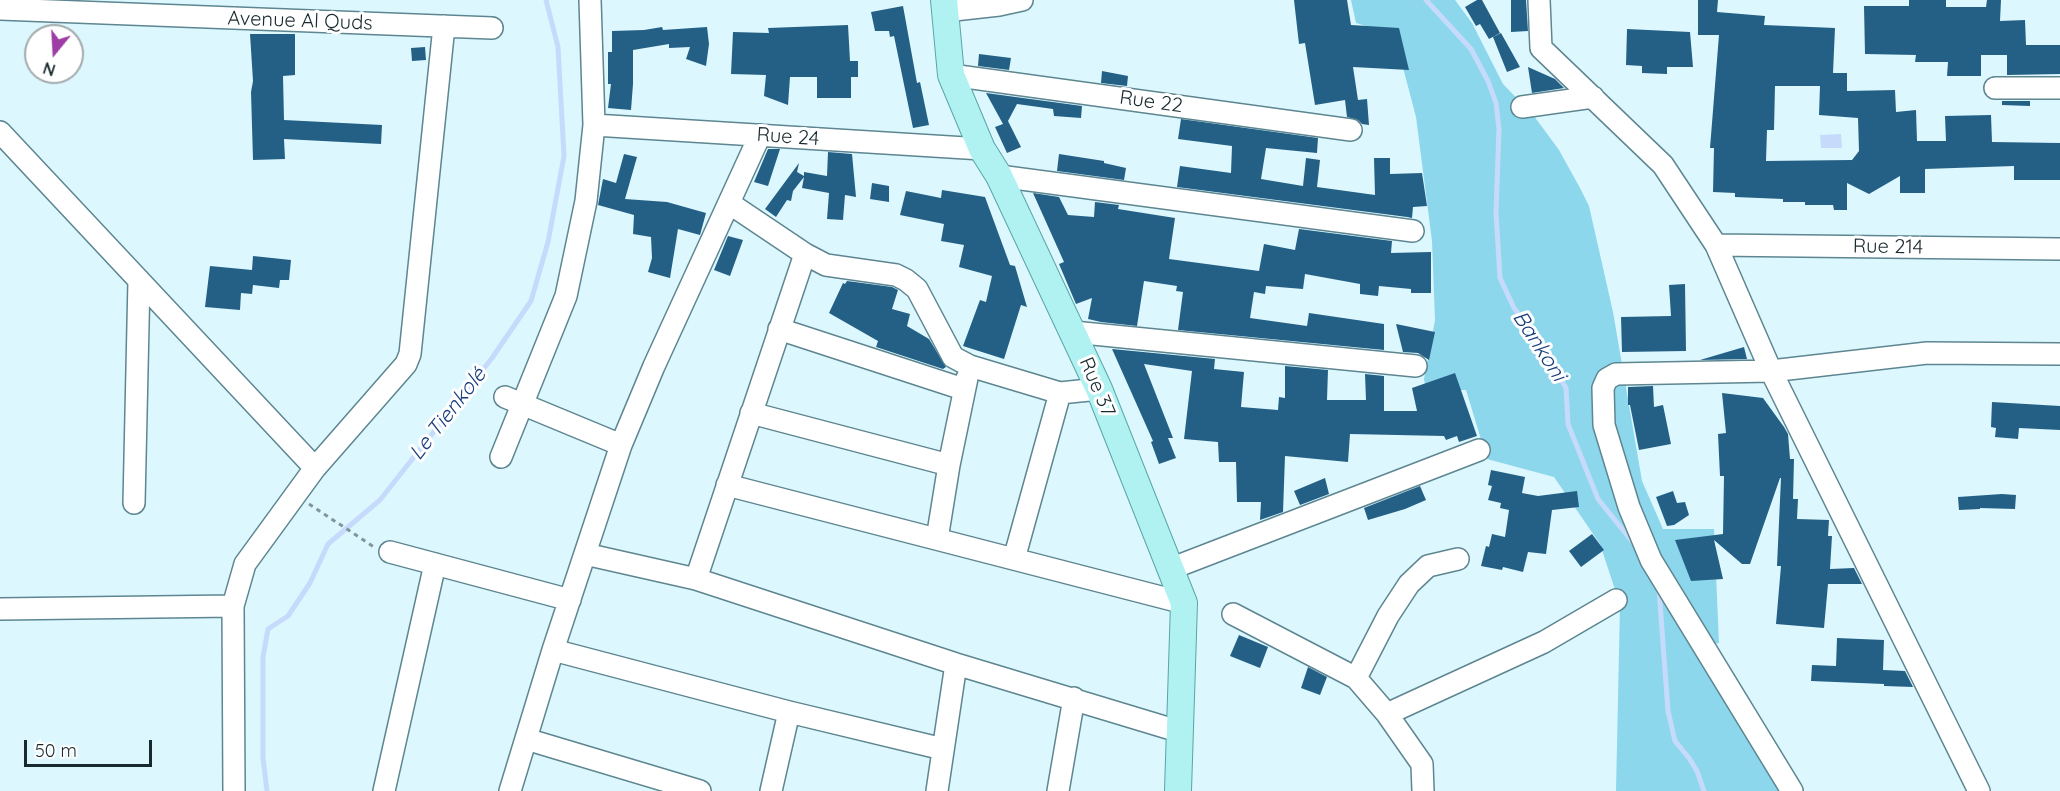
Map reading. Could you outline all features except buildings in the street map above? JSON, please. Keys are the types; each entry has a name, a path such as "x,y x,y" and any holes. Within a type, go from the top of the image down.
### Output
{"main road":[{"name":"Rue 37","path":"945,5 951,75 982,149 999,176 1099,388 1184,603 1178,791"}],"street":[{"path":"501,457 514,400 566,296 586,201 594,125 590,0"},
{"path":"945,5 999,5 1022,0"},
{"path":"1539,0 1541,48 1663,165 1716,245 1771,371 1979,791"},
{"name":"Avenue Al Quds","path":"0,9 197,8 492,28"},
{"path":"234,791 233,606 245,564 315,468 406,364 410,354 444,26"},
{"name":"Rue 22","path":"951,75 1351,130"},
{"path":"1995,88 2060,88"},
{"path":"1522,107 1593,97"},
{"name":"Rue 24","path":"594,125 982,149"},
{"path":"0,132 315,468"},
{"path":"510,791 553,650 621,445 654,366 760,135"},
{"path":"999,176 1413,231"},
{"path":"729,202 805,254 826,265 896,275 906,280 917,289 953,357 970,366 1060,393 1099,388"},
{"name":"Rue 214","path":"1716,245 2060,249"},
{"path":"696,579 805,254"},
{"path":"134,503 139,280"},
{"path":"779,329 963,389"},
{"path":"1073,332 1416,366"},
{"path":"1792,791 1651,560 1629,507 1604,425 1603,388 1607,379 1616,374 1771,371 1927,353 2060,354"},
{"path":"937,539 963,389 970,366"},
{"path":"1014,559 1060,393"},
{"path":"514,400 621,445"},
{"path":"751,413 949,465"},
{"path":"1170,569 1479,450"},
{"path":"727,485 1184,603"},
{"path":"382,549 570,600"},
{"path":"585,554 696,579 956,664 1181,732"},
{"path":"1356,678 1388,616 1409,584 1428,566 1458,559"},
{"path":"384,791 435,564"},
{"path":"1387,714 1544,642 1616,600"},
{"path":"0,609 233,606"},
{"path":"1233,614 1356,678 1387,714 1422,764 1423,791"},
{"path":"553,650 789,712 943,749"},
{"path":"937,791 956,664"},
{"path":"1058,791 1074,698"},
{"path":"771,791 789,712"},
{"path":"526,739 700,791"}],"path":[{"path":"330,518 382,549"}],"shaded area":[{"path":"1351,0 1455,0 1472,23 1503,84 1534,116 1559,150 1580,188 1589,206 1613,312 1642,481 1663,529 1714,529 1719,643 1705,645 1787,791 1616,791 1620,605 1600,544 1554,477 1487,459 1466,390 1426,390 1424,379 1435,320 1432,241 1416,117 1395,37 1356,23"},
{"path":"1841,134 1842,148 1821,148 1820,135"}],"waterway":[{"name":"Le Tienkolé","path":"267,791 263,758 263,657 268,629 288,616 310,583 328,544 380,500 492,358 531,301 548,242 564,156 558,47 546,0"},
{"name":"Bankoni","path":"1426,0 1471,49 1488,81 1496,103 1499,129 1496,212 1500,278 1514,308 1535,335 1566,388 1568,424 1598,499 1635,545"},
{"name":"Bankoni","path":"1659,589 1668,711 1675,741 1697,771 1704,791"}]}
